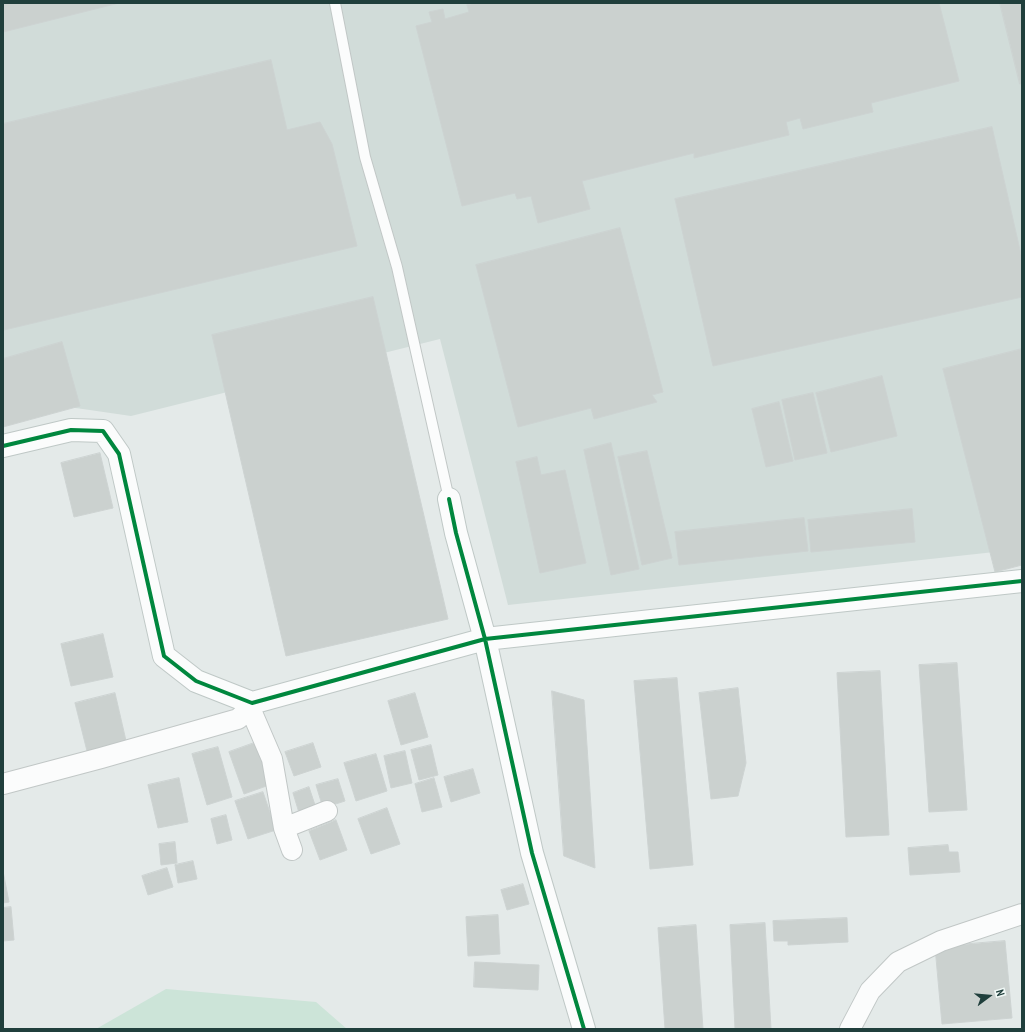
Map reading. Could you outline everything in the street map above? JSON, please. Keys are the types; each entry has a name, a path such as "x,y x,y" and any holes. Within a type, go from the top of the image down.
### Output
{"street":[{"path":"3,446 71,430 103,431 119,454 164,656 196,681 251,705 272,759 284,828 292,850"},
{"path":"449,499 456,533 485,639 532,853 584,1029"},
{"path":"3,784 109,756 238,719 251,705 485,639 1022,581"},
{"path":"284,828 327,811"},
{"path":"850,1029 870,991 898,962 941,940 1022,914"}],"lane":[{"path":"335,3 365,157 397,267 449,499"}],"shaded area":[{"path":"3,3 1022,3 1022,549 508,605 440,339 131,416 69,407 3,422"}],"green space":[{"path":"166,989 316,1002 347,1029 96,1029"}],"building":[{"path":"3,3 119,3 3,32"},
{"path":"476,3 939,3 959,81 871,103 873,112 803,129 800,118 786,122 789,135 694,158 694,153 582,181 590,209 538,223 531,196 517,199 515,193 462,206 416,26 432,22 429,12 443,9 445,19 469,12 467,5"},
{"path":"1000,3 1022,3 1022,84 1020,84"},
{"path":"271,60 287,130 320,122 332,144 357,246 4,330 3,124"},
{"path":"992,127 1022,259 1022,297 713,366 675,199"},
{"path":"620,228 663,392 652,395 657,402 594,419 591,408 518,427 476,265"},
{"path":"373,297 448,619 286,656 212,335"},
{"path":"62,342 80,406 3,427 3,359"},
{"path":"1022,349 1022,565 995,572 943,369"},
{"path":"882,376 897,436 831,452 816,393"},
{"path":"813,393 827,453 795,460 782,400"},
{"path":"779,402 793,461 766,467 752,409"},
{"path":"611,443 639,569 611,575 584,450"},
{"path":"647,451 672,558 642,565 618,457"},
{"path":"100,453 113,508 74,517 61,463"},
{"path":"537,457 541,475 565,470 586,563 540,573 516,462"},
{"path":"912,509 915,542 811,552 808,520"},
{"path":"804,518 808,551 679,565 675,532"},
{"path":"103,634 113,677 71,686 61,644"},
{"path":"957,663 967,810 929,812 919,665"},
{"path":"880,671 889,835 846,837 837,673"},
{"path":"677,678 693,865 650,869 634,681"},
{"path":"738,688 746,763 738,796 711,799 699,693"},
{"path":"552,691 584,700 595,868 564,856"},
{"path":"115,693 127,745 88,755 75,703"},
{"path":"415,693 428,737 401,745 388,701"},
{"path":"257,742 272,784 244,794 229,752"},
{"path":"313,743 321,767 294,776 285,752"},
{"path":"431,745 438,775 419,780 411,750"},
{"path":"218,747 232,797 207,805 192,754"},
{"path":"405,751 412,783 391,788 384,756"},
{"path":"376,754 387,791 356,801 344,763"},
{"path":"473,769 480,793 451,802 444,777"},
{"path":"179,778 188,822 158,828 148,785"},
{"path":"434,778 442,807 422,812 415,784"},
{"path":"338,779 345,801 323,808 316,785"},
{"path":"309,787 317,811 300,816 293,793"},
{"path":"263,792 276,830 248,839 235,801"},
{"path":"387,808 400,844 371,854 358,819"},
{"path":"226,815 232,840 217,844 211,819"},
{"path":"336,820 347,850 320,860 309,831"},
{"path":"175,842 177,863 161,865 159,844"},
{"path":"948,845 949,852 958,852 960,872 910,875 908,848"},
{"path":"193,861 197,879 178,883 175,865"},
{"path":"167,868 173,887 148,895 142,876"},
{"path":"3,871 9,902 3,903"},
{"path":"523,884 529,904 507,910 501,890"},
{"path":"11,907 14,940 3,941 3,908"},
{"path":"498,915 500,954 468,956 466,917"},
{"path":"847,918 848,942 788,945 788,941 774,941 773,921"},
{"path":"765,923 771,1029 735,1029 730,925"},
{"path":"696,925 703,1029 665,1029 658,928"},
{"path":"1005,941 1012,1018 942,1024 935,947"},
{"path":"475,962 539,965 538,990 474,987"}],"cycle path":[{"path":"3,446 71,430 103,431 119,454 164,656 196,681 252,703 485,639 1022,581"},
{"path":"449,499 456,533 485,639 532,853 584,1029"}]}
